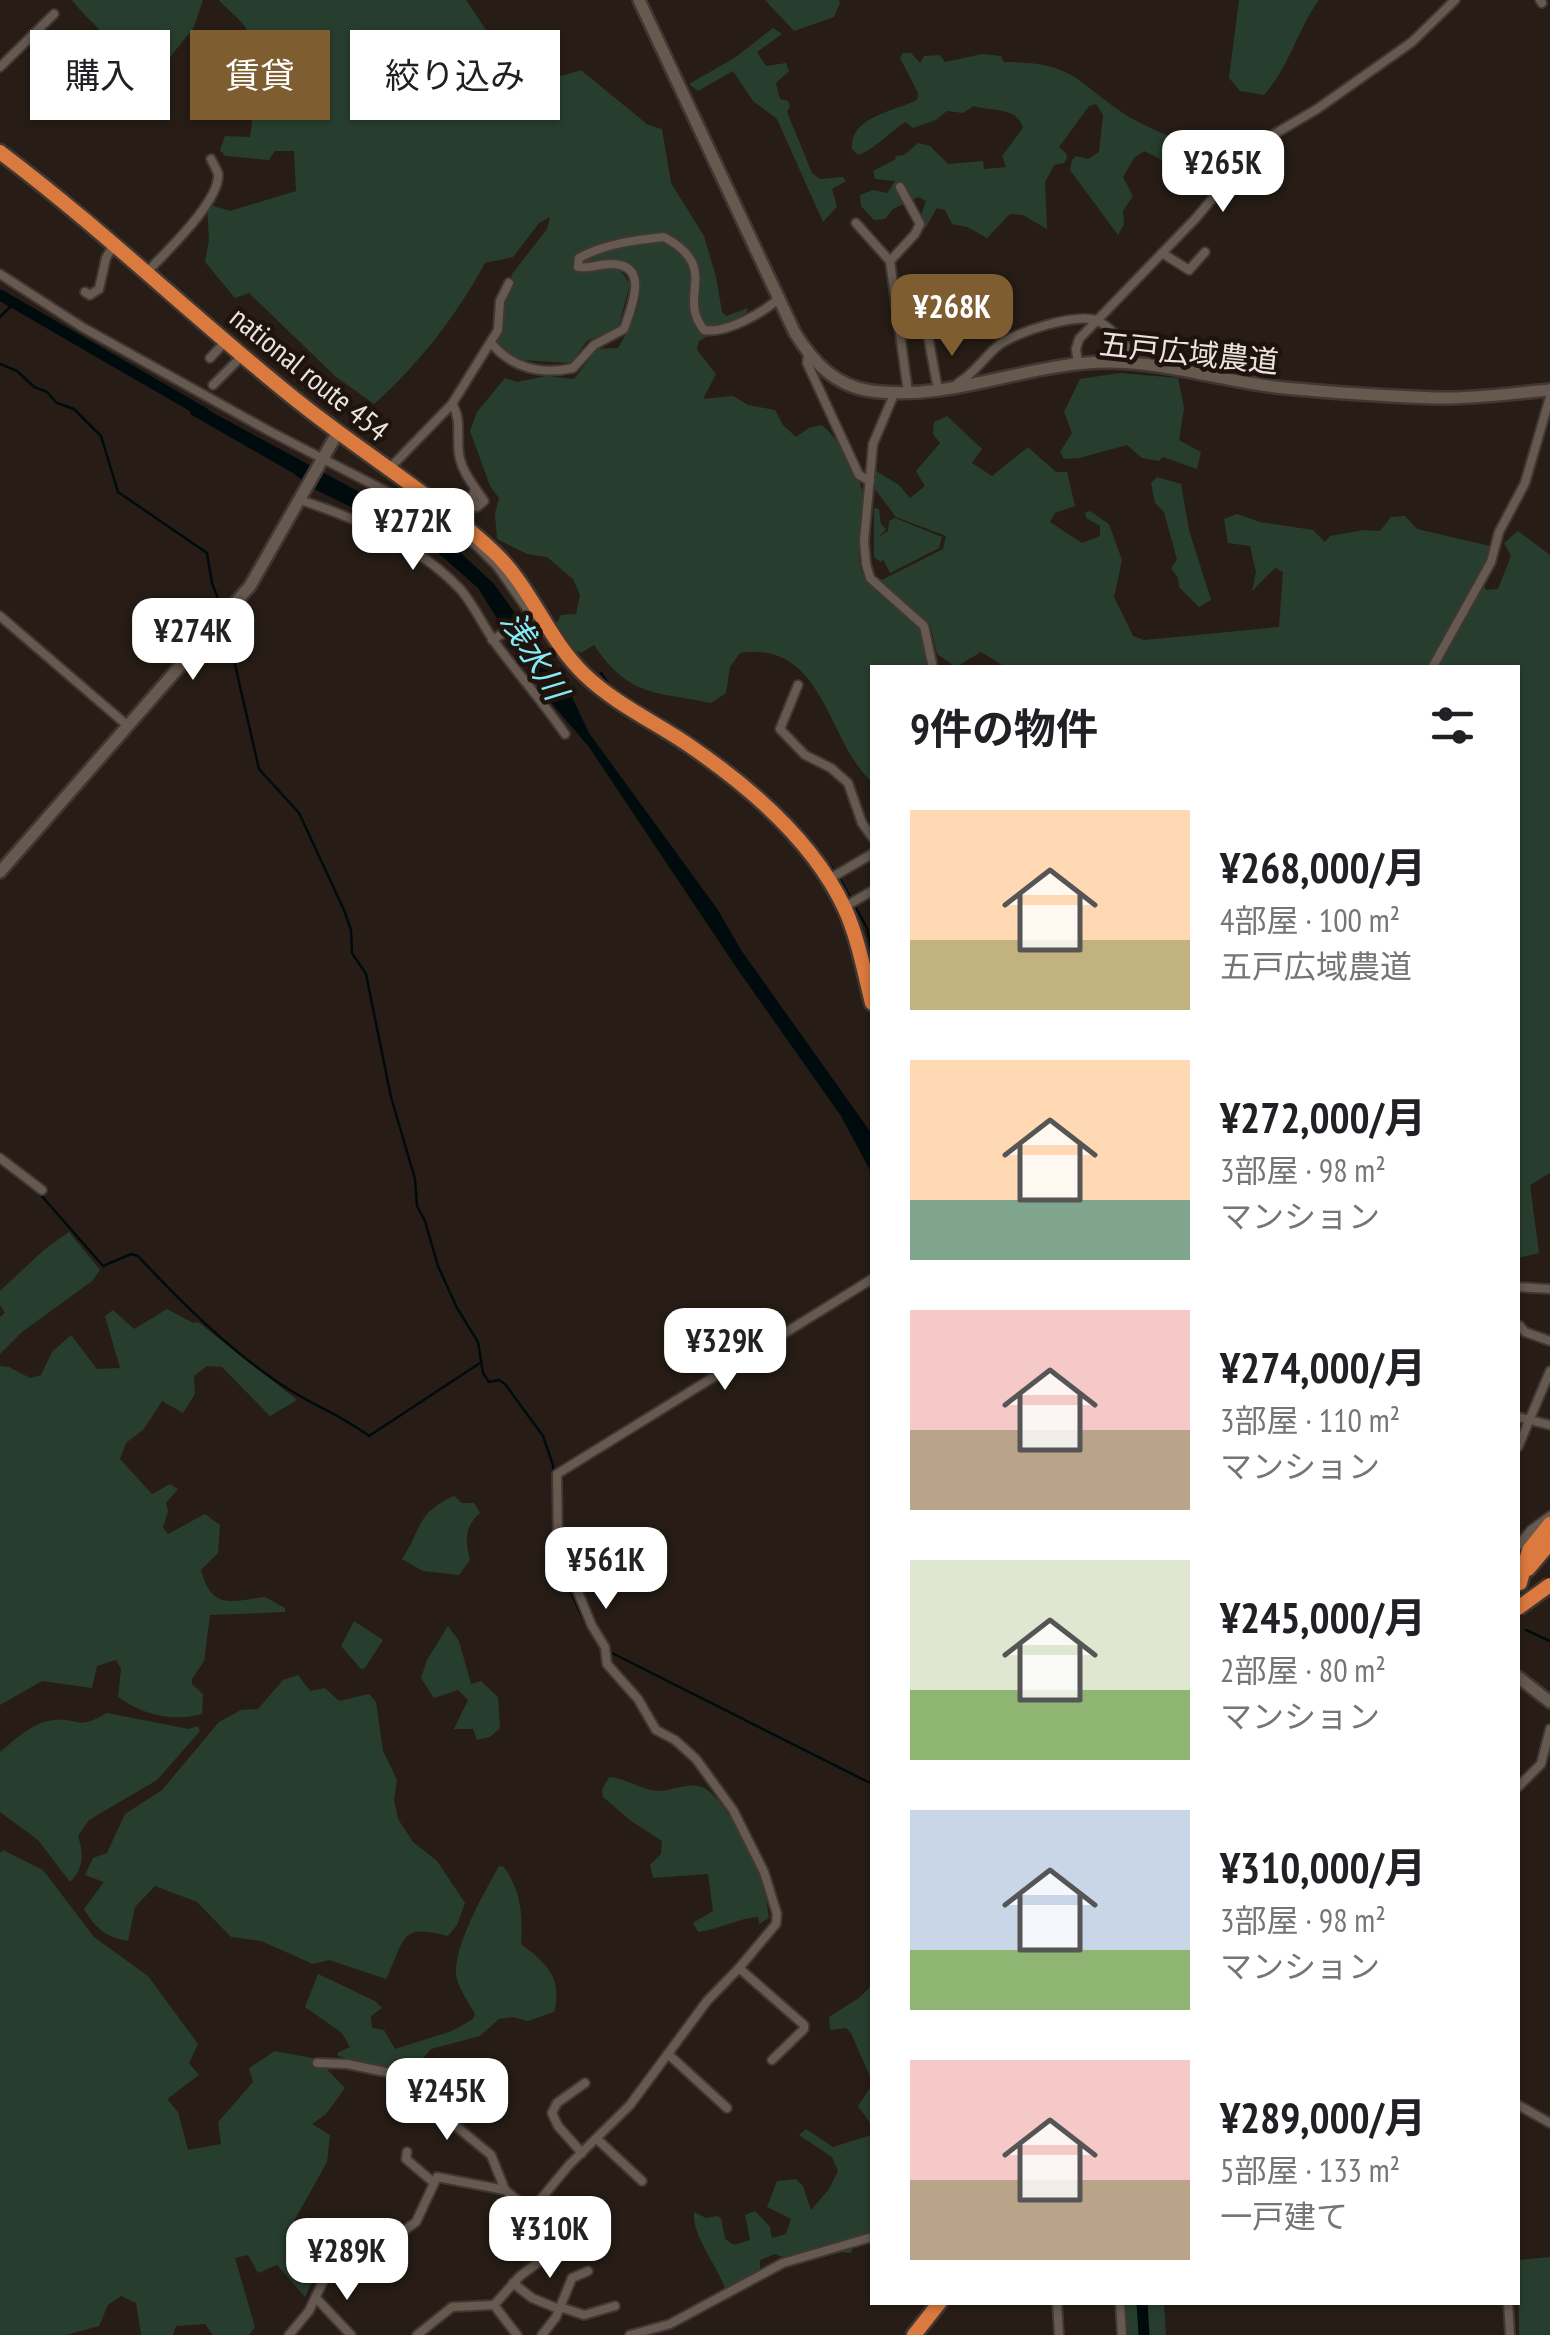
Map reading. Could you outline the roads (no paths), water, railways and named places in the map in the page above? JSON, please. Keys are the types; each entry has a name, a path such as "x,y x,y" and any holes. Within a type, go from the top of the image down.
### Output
{"highway":[{"name":"national route 454","path":"0,152 66,203 242,356 498,556 532,616 583,673 742,786 795,835 830,880 844,907 870,995"},
{"path":"1520,1579 1529,1550 1550,1524"},
{"path":"1520,1580 1550,1543"},
{"path":"1520,1582 1550,1590"},
{"path":"1520,1610 1550,1590"},
{"path":"917,2335 941,2305"}],"street":[{"name":"五戸広域農道","path":"639,0 808,354 842,383 874,392 938,390 1112,362 1284,388 1440,398 1550,394"},
{"path":"1078,365 1079,339 1196,218 1259,143 1412,42 1455,0"},
{"path":"0,67 54,14"},
{"path":"145,274 196,221 216,184 217,172 211,159"},
{"path":"890,261 920,224 900,187"},
{"path":"856,222 890,261 901,392 872,444 864,540 870,578 924,626 932,665"},
{"path":"491,343 504,359 528,369 574,368 594,345 624,329 636,288 629,270 620,265 578,268 579,258 606,247 642,240 664,237 692,260 696,273 695,312 704,330 733,324 773,304 780,296"},
{"path":"85,292 90,295 99,289 113,246"},
{"path":"1162,253 1189,270 1205,252"},
{"path":"0,274 82,327 454,528 496,566 532,616 495,637"},
{"path":"388,470 452,404 498,330 500,301 509,283"},
{"path":"958,382 1012,336 1068,321 1096,320 1133,354"},
{"path":"928,336 938,390"},
{"path":"210,358 225,342"},
{"path":"808,354 807,363 846,449 859,475 870,482"},
{"path":"213,385 242,356"},
{"path":"1434,665 1490,562 1499,532 1525,483 1550,394"},
{"path":"452,404 459,422 459,456 475,489"},
{"path":"0,872 250,586 338,432"},
{"path":"302,497 434,565 463,593 565,734"},
{"path":"0,616 128,726"},
{"path":"798,685 780,729 805,755 831,768 848,783 870,834"},
{"path":"830,880 870,855"},
{"path":"844,907 870,892"},
{"path":"0,1158 42,1190"},
{"path":"531,2211 562,2171 630,2105 707,2002 776,1924 770,1888 734,1810 696,1759 675,1740 656,1730 638,1699 606,1664 605,1647 592,1626 558,1544 557,1474 870,1280"},
{"path":"1520,1287 1550,1288"},
{"path":"1520,1326 1525,1332 1550,1341"},
{"path":"1520,1443 1550,1371"},
{"path":"1520,1418 1550,1425"},
{"path":"1520,1544 1550,1516"},
{"path":"1520,1679 1550,1702"},
{"path":"1520,1784 1540,1764 1550,1728"},
{"path":"739,1968 804,2025 772,2060"},
{"path":"668,2054 727,2108"},
{"path":"318,2063 347,2064 405,2076 424,2085 449,2109 457,2126 491,2154 505,2190"},
{"path":"582,2153 552,2113 557,2103 585,2083"},
{"path":"1520,2107 1550,2123"},
{"path":"597,2139 642,2180"},
{"path":"408,2152 406,2159 433,2182"},
{"path":"289,2335 316,2298 326,2275 359,2242 405,2230 416,2222 433,2182 440,2175 505,2190 531,2211 547,2237 548,2246 540,2261 494,2305 452,2307 416,2335"},
{"path":"630,2335 670,2324 783,2263 870,2238"},
{"path":"542,2335 572,2278 588,2271"},
{"path":"514,2282 532,2298 584,2316 615,2306"},
{"path":"316,2298 351,2335"},
{"path":"494,2305 517,2335"},
{"path":"1057,2305 1059,2335"},
{"path":"1120,2305 1122,2335"},
{"path":"1508,2305 1510,2335"}],"water":[{"path":"195,403 446,539 494,584 564,680 589,733 718,910 741,950 870,1131 870,1170 841,1116 589,747 553,705 527,664 516,664 519,654 478,588 429,545 312,488 190,414"}],"waterway":[{"name":"浅水川","path":"0,295 204,413"},
{"path":"0,317 14,303"},
{"path":"0,364 17,371 57,403 74,409 101,436 118,492 207,553 222,609"},
{"path":"225,621 259,769 299,813 344,910 351,930 352,953 366,974 391,1097 415,1179 417,1206 438,1266 478,1342 483,1373 489,1382 499,1380 505,1384 543,1436 553,1465 554,1504"},
{"path":"601,673 610,686 691,737 755,787"},
{"path":"783,813 835,871"},
{"path":"839,877 867,928 870,942"},
{"path":"40,1194 103,1266 131,1254 138,1256 243,1357 293,1392 369,1436 480,1363"},
{"path":"555,1542 572,1594 598,1643"},
{"path":"1526,1630 1550,1641"},
{"path":"608,1651 870,1783"},
{"path":"1142,2305 1144,2335"}]}
